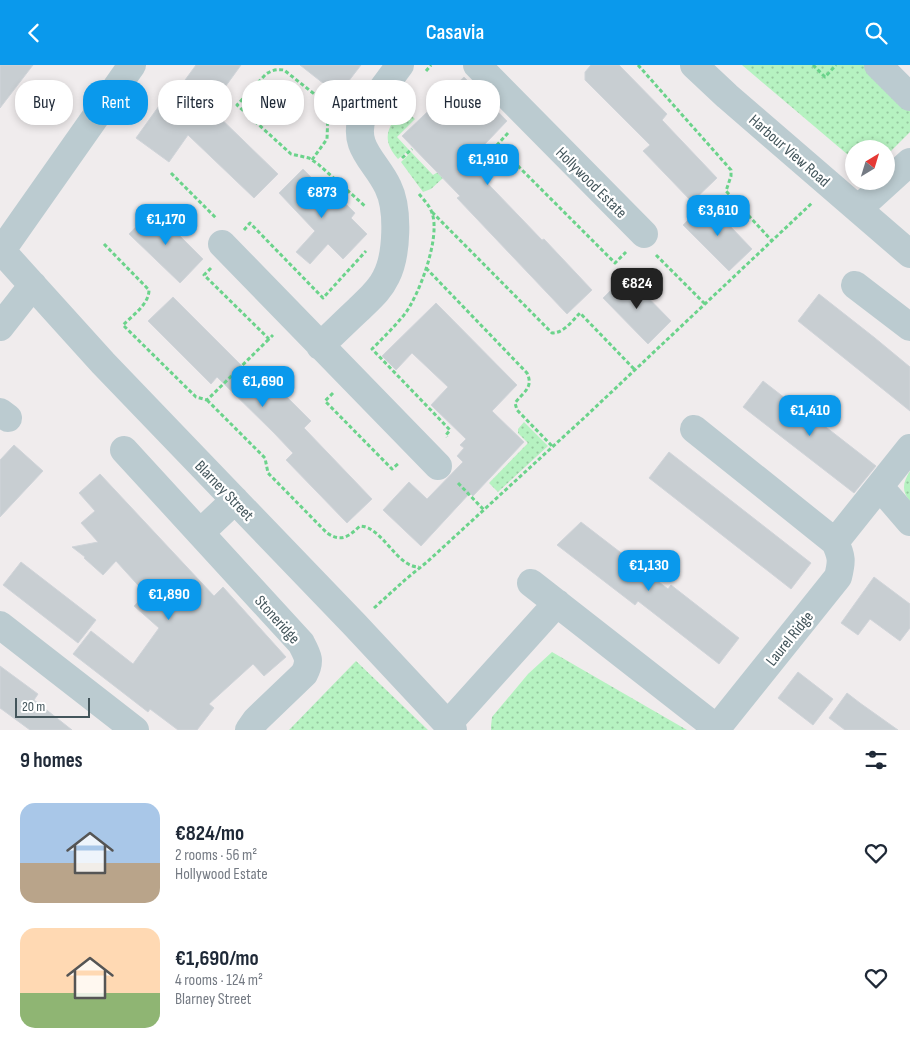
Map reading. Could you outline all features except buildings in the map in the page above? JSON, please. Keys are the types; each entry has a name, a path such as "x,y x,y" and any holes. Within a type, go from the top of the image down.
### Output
{"street":[{"path":"1,250 132,65"},
{"name":"Hollywood Estate","path":"477,65 648,243"},
{"name":"Harbour View Road","path":"694,65 727,96 910,254"},
{"path":"886,68 910,97"},
{"path":"320,346 377,291 387,276 394,249 396,229 392,199 388,187 362,147 359,135 360,124 363,115 412,69"},
{"path":"858,209 910,162"},
{"path":"227,232 320,346 439,465"},
{"name":"Blarney Street","path":"1,250 103,363 355,625 450,727"},
{"path":"0,327 33,285"},
{"path":"855,285 910,327"},
{"path":"694,429 835,542 910,448"},
{"name":"Stoneridge","path":"124,450 301,643 307,654 309,665 304,675 256,720 249,730"},
{"path":"880,487 910,522"},
{"path":"200,533 235,500"},
{"name":"Laurel Ridge","path":"531,583 718,729 838,577 841,564 840,552 835,542"},
{"path":"450,727 557,603"},
{"path":"0,625 135,730"}],"path":[{"path":"412,69 431,65"},
{"path":"638,65 731,170 732,176 726,191 772,241"},
{"path":"813,65 825,77 836,65"},
{"path":"314,94 284,70 279,69 269,71 237,105 291,154 309,158 318,164 372,213"},
{"path":"312,160 327,139 328,125"},
{"path":"401,159 412,149"},
{"path":"170,173 227,232 250,223 323,298 366,251"},
{"path":"371,611 553,447 830,185"},
{"path":"418,192 430,209 552,333 564,329 580,313 635,370"},
{"path":"430,209 434,220 433,243 416,294 405,314 372,349 450,430 446,435 457,447 439,465 484,510"},
{"path":"648,243 705,304"},
{"path":"104,244 149,290 146,301 123,325 193,395 207,400 264,459 268,473 330,535 345,538 360,526 370,528 405,562 412,567 420,567"},
{"path":"426,268 527,373 530,386 515,403 516,410 553,447"},
{"path":"207,400 269,339"},
{"path":"334,392 325,401 392,469 403,459"}],"green space":[{"path":"742,65 880,65 910,95 910,132 895,147 895,140 845,140 845,152"},
{"path":"391,125 409,125 397,137 409,150 398,159 389,145 388,133"},
{"path":"411,152 433,175 438,172 443,178 431,189 423,192 401,162"},
{"path":"524,422 548,446 498,492 489,483 528,443 518,433 518,429"},
{"path":"910,471 910,501 905,494 904,486"},
{"path":"552,652 687,730 491,730 492,717 528,674"},
{"path":"356,661 428,730 289,730"}]}
